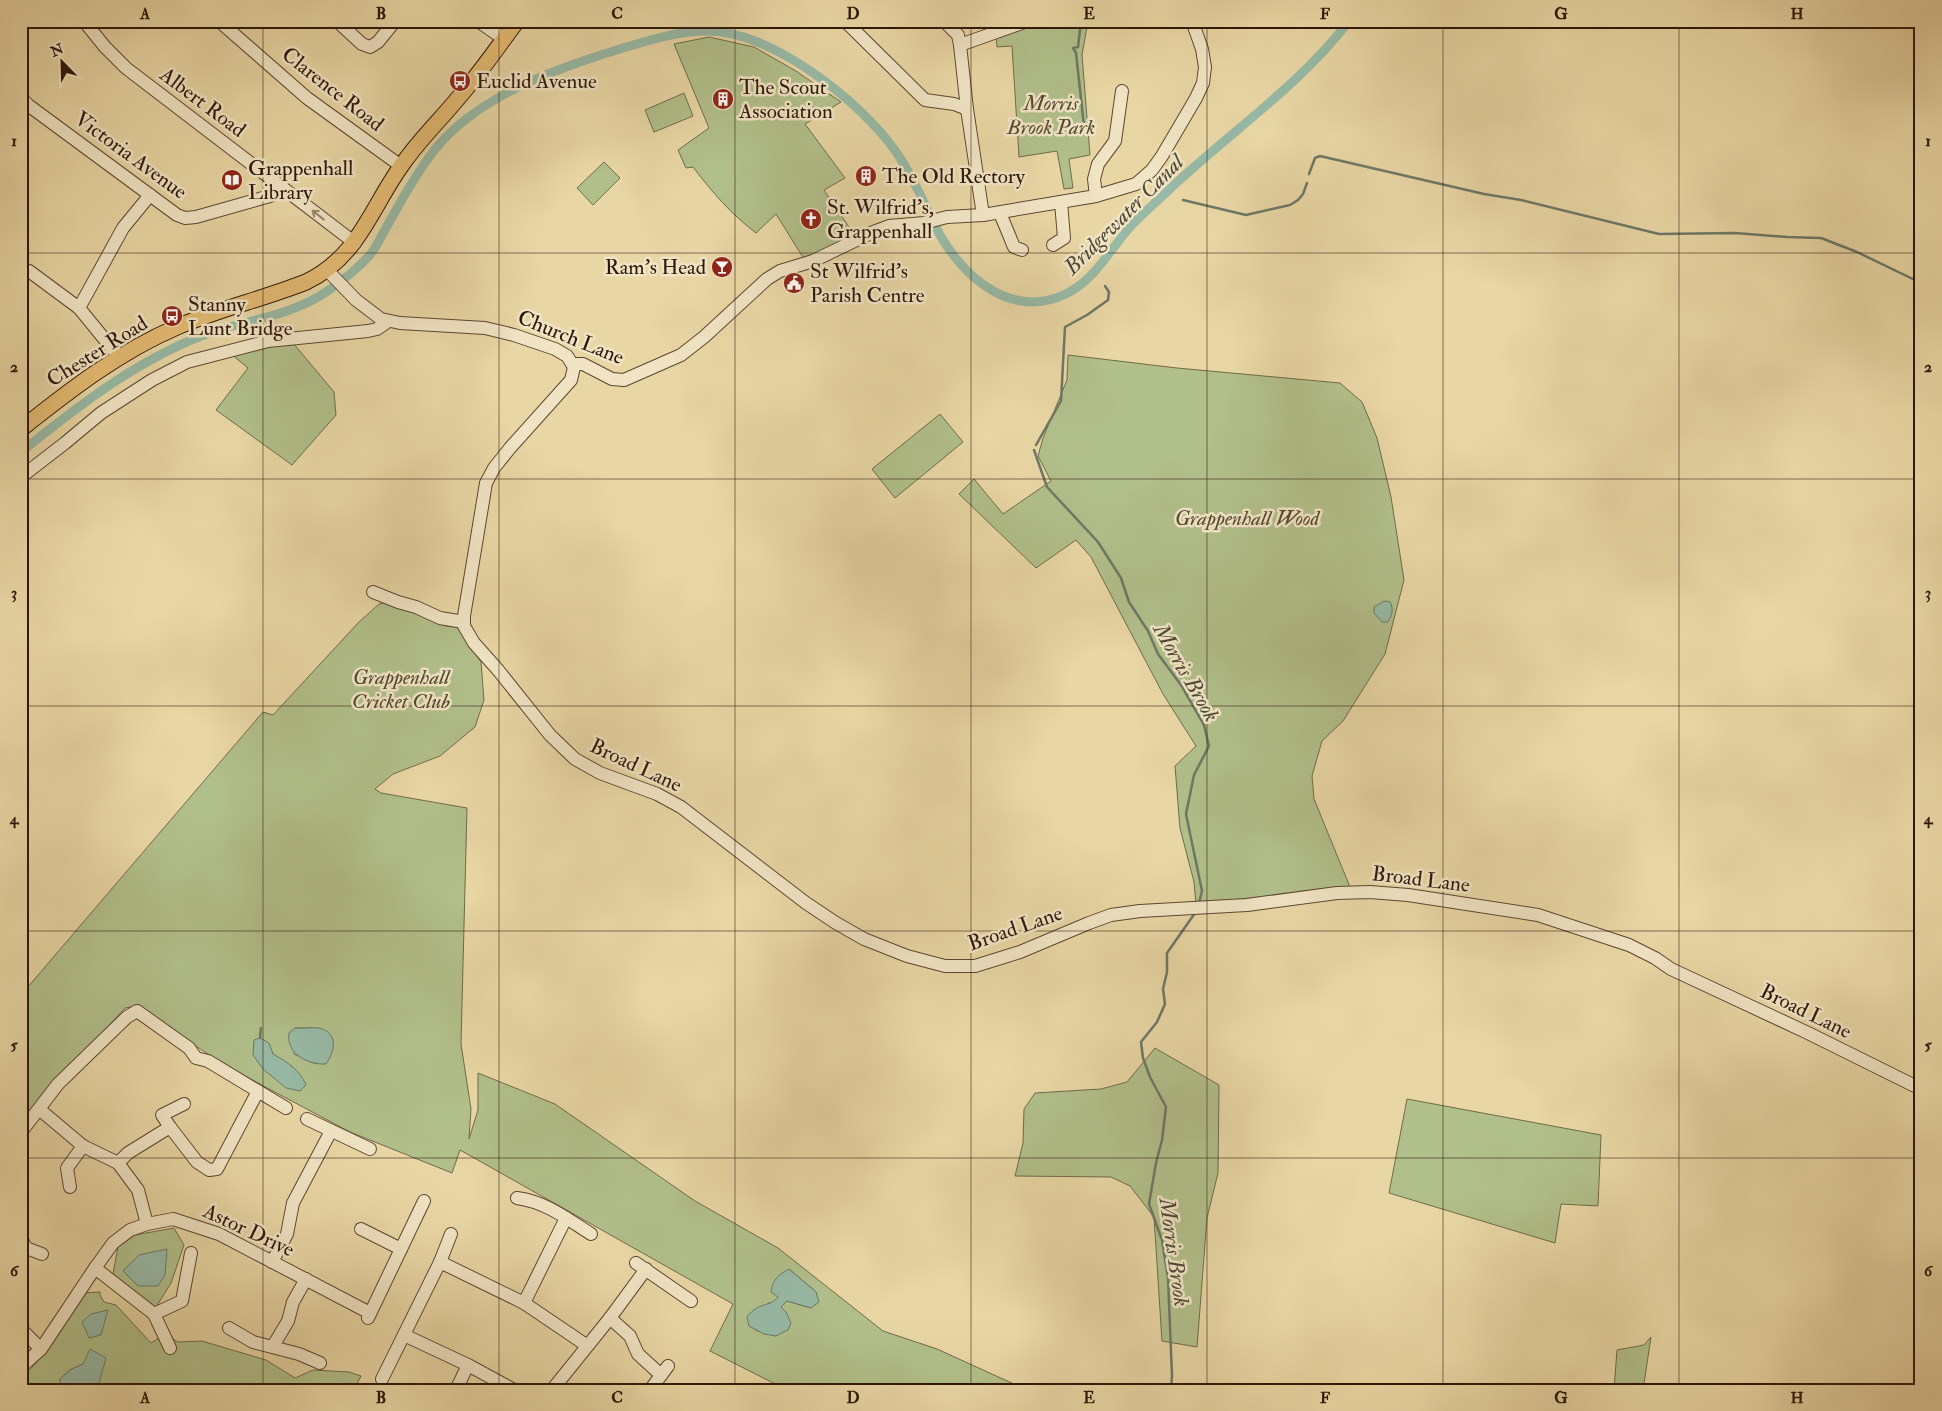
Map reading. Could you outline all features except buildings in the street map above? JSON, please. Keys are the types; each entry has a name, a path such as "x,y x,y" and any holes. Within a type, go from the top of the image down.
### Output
{"main road":[{"name":"Chester Road","path":"21,429 62,396 119,357 152,338 236,305 331,274 355,243 401,166 459,98 517,21"}],"street":[{"name":"Albert Road","path":"84,21 105,47 126,68 355,243"},
{"name":"Clarence Road","path":"220,21 307,98 401,166"},
{"path":"337,21 362,44 370,47 378,42 395,21"},
{"path":"478,21 504,39"},
{"path":"845,21 925,100 954,104 967,109"},
{"path":"944,21 958,35 967,109 984,216"},
{"path":"960,45 1022,23 1021,21"},
{"name":"Church Lane","path":"331,274 369,312 387,322 494,329 555,349 567,356 574,364 583,364 612,380 624,380 681,354 704,337 767,279 780,272 813,261 873,232 889,226 924,223 947,216 984,216 1096,196 1136,184 1152,170 1196,98 1203,83 1205,68 1202,49 1192,21"},
{"path":"1096,196 1094,179 1098,164 1115,141 1122,92"},
{"name":"Victoria Avenue","path":"21,97 28,105 177,215 185,218 196,217 270,196 282,186"},
{"path":"79,308 123,228 150,195"},
{"path":"1053,245 1064,238 1061,202"},
{"path":"1000,213 1014,247 1022,250"},
{"path":"24,270 79,308 119,357"},
{"path":"21,477 101,413 152,380 186,362 268,341 368,331 377,329 387,322"},
{"path":"373,592 416,607 440,618 464,622 483,497 489,477 510,448 570,380 574,372 574,364"},
{"name":"Broad Lane","path":"464,622 466,632 474,644 498,670 550,736 566,752 591,769 657,794 682,807 806,903 850,932 885,948 931,963 960,967 975,966 1020,952 1111,915 1140,911 1208,908 1337,893 1370,892 1408,895 1538,915 1629,945 1655,958 1671,969 1808,1033 1921,1089"},
{"path":"21,1132 58,1084 127,1017 137,1011 189,1048 196,1058 208,1061 286,1108"},
{"path":"184,1104 162,1115 197,1162 209,1170 217,1169 258,1091"},
{"path":"39,1109 83,1146 118,1163 138,1190 147,1224"},
{"path":"307,1119 370,1149"},
{"path":"118,1163 128,1153 170,1127"},
{"path":"272,1262 288,1234 293,1203 331,1131"},
{"path":"70,1188 67,1168 83,1146"},
{"path":"517,1198 533,1200 543,1204 591,1234"},
{"name":"Astor Drive","path":"21,1367 41,1349 113,1243 130,1230 147,1224 173,1219 192,1224 219,1234 306,1279 369,1315 424,1201"},
{"path":"524,1303 566,1218"},
{"path":"361,1229 401,1249"},
{"path":"382,1379 440,1262 451,1234"},
{"path":"23,1247 42,1254"},
{"path":"154,1314 182,1301 191,1253"},
{"path":"440,1262 524,1303 586,1345"},
{"path":"552,1390 586,1345 610,1318 641,1266 691,1301"},
{"path":"95,1268 154,1314 170,1348"},
{"path":"273,1346 288,1321 293,1302 306,1279"},
{"path":"610,1318 630,1336 638,1354 664,1370 650,1390"},
{"path":"229,1328 253,1342 299,1354 320,1363"},
{"path":"21,1329 41,1349"},
{"path":"404,1334 514,1390"},
{"path":"456,1390 468,1365"}],"green space":[{"name":"Morris Brook Park","path":"1052,21 1088,21 1082,55 1090,155 1069,159 1073,188 1064,189 1057,151 1019,157 1012,46 997,47 996,35 1024,25"},
{"path":"709,37 754,47 796,71 841,102 805,124 845,178 824,190 855,236 804,259 776,214 756,233 722,202 693,167 686,168 678,150 709,128 674,44"},
{"path":"684,93 693,116 654,132 645,110"},
{"path":"604,162 620,178 593,205 577,188"},
{"path":"293,343 334,392 336,415 292,465 216,410 248,368 231,354"},
{"name":"Grappenhall Wood","path":"1068,355 1177,368 1340,383 1362,402 1377,438 1391,497 1404,580 1385,654 1343,721 1322,741 1312,776 1314,799 1350,887 1196,904 1194,882 1180,828 1175,766 1196,746 1163,694 1091,557 1076,540 1036,568 959,494 974,479 1003,514 1051,481 1038,456 1043,438 1067,380"},
{"path":"940,414 963,442 895,498 872,469"},
{"name":"Grappenhall Cricket Club","path":"387,602 446,626 458,626 481,662 484,700 475,727 440,756 393,774 375,789 381,793 467,808 461,1044 471,1109 469,1139 478,1110 478,1073 555,1104 695,1201 778,1248 883,1331 937,1349 1027,1390 787,1390 710,1351 733,1304 460,1150 452,1173 350,1132 224,1065 137,1006 125,1008 21,1122 21,995 263,712 273,715 358,623 379,604","holes":["295,1028 314,1028 316,1064 294,1054","268,1043 273,1054 293,1067 253,1055","789,1269 816,1292 811,1308 787,1301 781,1307 786,1312 776,1336 755,1330 768,1303 774,1303 779,1297"]},
{"path":"1155,1048 1219,1085 1218,1173 1207,1218 1197,1347 1162,1341 1154,1217 1130,1186 1111,1177 1015,1176 1023,1143 1024,1109 1035,1093 1101,1089 1127,1082"},
{"path":"1407,1099 1601,1135 1598,1206 1561,1204 1555,1243 1389,1193"},
{"path":"174,1228 184,1245 171,1283 156,1307 112,1279 118,1247 135,1235"},
{"path":"100,1292 104,1302 116,1305 151,1343 165,1334 178,1342 202,1341 266,1360 295,1378 313,1370 349,1372 361,1376 354,1390 97,1390 98,1386 83,1364 70,1370 60,1379 61,1390 21,1390 21,1378 47,1349 81,1293"},
{"path":"1651,1337 1643,1390 1614,1390 1617,1350 1644,1345"}],"shaded area":[{"path":"1384,601 1390,602 1392,607 1388,622 1382,622 1374,613 1374,607"},
{"path":"295,1028 319,1028 330,1034 333,1048 326,1064 312,1063 295,1052 291,1047 289,1033"},
{"path":"260,1038 269,1043 273,1054 288,1063 300,1075 306,1085 300,1091 286,1088 263,1069 253,1055 254,1040"},
{"path":"167,1249 165,1275 158,1286 138,1286 123,1271 139,1255"},
{"path":"789,1269 816,1292 819,1302 811,1308 787,1301 781,1307 786,1312 791,1323 788,1330 776,1336 764,1334 749,1326 747,1317 751,1312 771,1303 778,1297 771,1292 773,1284 779,1275"},
{"path":"108,1310 101,1335 89,1338 82,1322 91,1314"},
{"path":"90,1349 106,1358 97,1390 61,1390 60,1379 70,1370 83,1364"}],"waterway":[{"path":"1081,21 1078,47 1073,48 1076,53 1084,126"},
{"name":"Bridgewater Canal","path":"21,452 107,387 152,359 201,336 299,306 329,290 371,254 422,167 436,148 454,129 475,112 498,98 522,85 573,64 664,36 706,31 731,34 757,42 785,55 838,91 881,132 896,152 914,182 940,235 963,267 993,291 1010,298 1028,302 1046,300 1066,294 1085,281 1136,221 1196,165 1310,66 1349,21"},
{"path":"1309,174 1315,158 1320,156 1484,194 1521,200 1659,234 1735,233 1821,238 1857,252 1921,283"},
{"path":"1183,200 1246,215 1290,205 1303,194 1307,183"},
{"name":"Morris Brook","path":"1036,445 1061,401 1065,327 1087,315 1108,300 1109,292 1105,286"},
{"name":"Morris Brook","path":"1034,450 1047,487 1098,542 1121,578 1129,602 1148,631 1158,654 1181,685 1204,725 1209,746 1194,775 1186,814 1202,891 1199,903"},
{"name":"Morris Brook","path":"1171,1390 1168,1278 1162,1240 1149,1204 1162,1140 1166,1107 1150,1077 1143,1058 1141,1042 1157,1022 1165,1004 1163,989 1167,972 1167,953 1195,913"},
{"path":"260,1038 261,1028"}],"place":[{"name":"Euclid Avenue","path":"460,81"},
{"name":"The Scout Association","path":"723,99"},
{"name":"The Old Rectory","path":"866,176"},
{"name":"Grappenhall Library","path":"232,180"},
{"name":"St. Wilfrid's, Grappenhall","path":"811,219"},
{"name":"Ram's Head","path":"722,267"},
{"name":"St Wilfrid's Parish Centre","path":"794,283"},
{"name":"Stanny Lunt Bridge","path":"172,316"}]}
